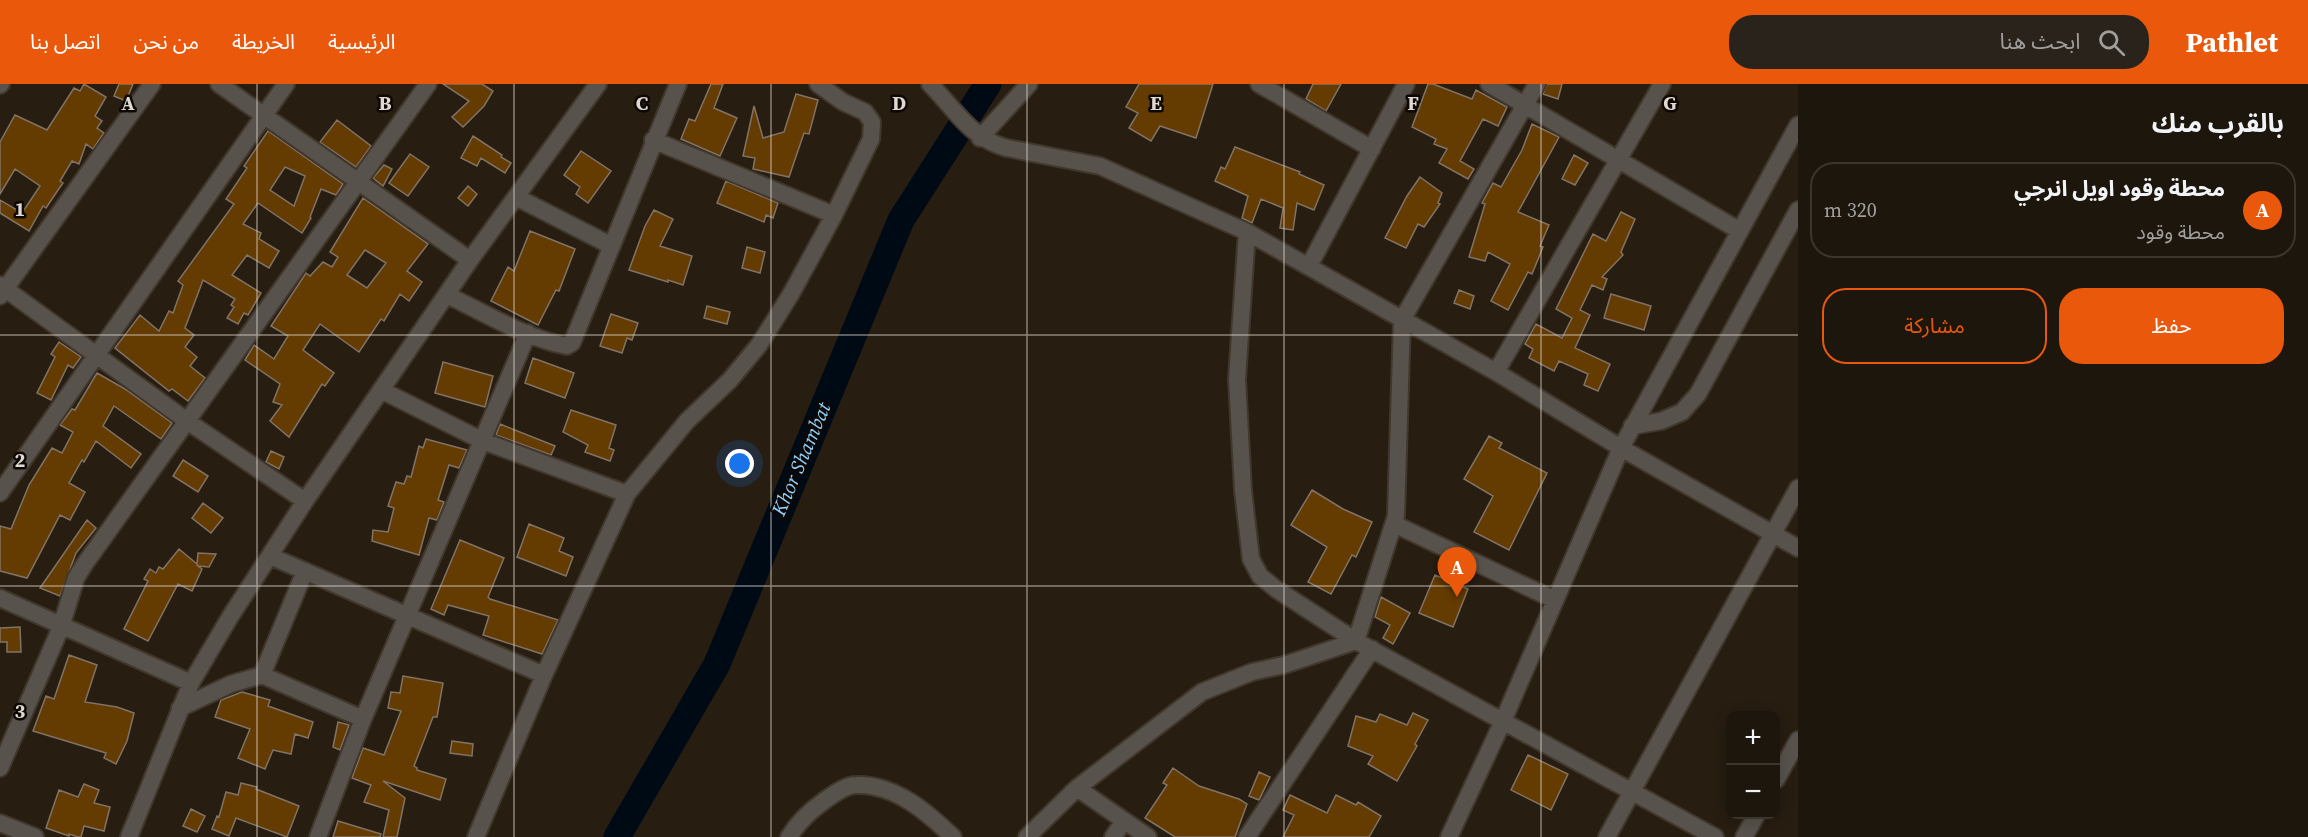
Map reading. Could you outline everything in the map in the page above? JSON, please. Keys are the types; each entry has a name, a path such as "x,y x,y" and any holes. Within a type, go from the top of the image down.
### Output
{"street":[{"path":"152,84 2,290 305,501"},
{"path":"219,84 470,260"},
{"path":"0,493 286,84"},
{"path":"0,768 6,736 61,627 76,578 84,565 428,84"},
{"path":"129,837 191,683 230,616 305,501 470,260 597,84"},
{"path":"447,295 559,345 567,346 572,343 653,140 678,84"},
{"path":"476,837 544,675 627,494 687,421 730,380 759,345 791,294 834,215 871,139 872,122 866,112 843,102 818,84"},
{"path":"930,84 980,138 993,145 1100,166 1247,232 1496,372 1621,448 1798,548"},
{"path":"980,138 1029,84"},
{"path":"1259,84 1372,148"},
{"path":"1309,266 1406,84"},
{"path":"1489,84 1740,231"},
{"path":"1356,641 1394,524 1402,320 1537,84"},
{"path":"1496,372 1662,84"},
{"path":"1449,837 1503,721 1621,448 1798,125"},
{"path":"653,140 834,215"},
{"path":"516,197 612,246"},
{"path":"1632,426 1661,421 1682,412 1698,394 1794,229 1798,210"},
{"path":"1247,232 1237,379 1251,560 1260,576 1356,641 1715,837"},
{"path":"318,837 363,719 528,333"},
{"path":"381,390 483,441 627,494"},
{"path":"1607,837 1798,488"},
{"path":"1394,524 1556,600"},
{"path":"270,556 544,675"},
{"path":"262,675 305,571"},
{"path":"0,598 191,683"},
{"path":"1027,837 1077,788 1202,692 1252,672 1284,665 1356,641"},
{"path":"1247,837 1372,649"},
{"path":"180,708 231,684 262,675 363,719"},
{"path":"1780,773 1798,740"},
{"path":"789,837 807,813 835,793 857,785 876,788 902,797 927,812 953,837"},
{"path":"1077,788 1148,837"},
{"path":"1744,837 1753,819"},
{"path":"1113,837 1124,821"},
{"path":"0,823 35,837"}],"building":[{"path":"84,84 106,97 95,116 102,121 97,128 104,133 93,149 86,144 79,164 72,161 60,181 63,183 46,208 43,206 29,231 0,213 0,200 22,213 40,186 15,169 0,194 0,142 15,115 47,130 74,88 80,91"},
{"path":"119,84 133,84 126,101 114,96"},
{"path":"443,84 482,84 493,91 484,106 463,127 452,117 469,101"},
{"path":"711,84 723,84 714,108 737,118 720,156 681,139 689,119 695,121"},
{"path":"1139,84 1213,84 1196,138 1160,126 1151,141 1129,128 1138,113 1126,107"},
{"path":"1313,84 1341,84 1326,111 1306,99"},
{"path":"1428,84 1472,99 1476,90 1507,107 1498,126 1483,119 1460,161 1474,169 1468,179 1439,163 1447,149 1434,144 1436,139 1412,127"},
{"path":"1547,84 1562,84 1558,99 1543,94"},
{"path":"796,94 818,100 809,134 804,133 789,177 753,169 755,158 743,156 754,106 763,138 784,132"},
{"path":"337,120 371,146 356,167 320,142"},
{"path":"1532,124 1559,137 1518,212 1549,225 1532,274 1528,272 1508,310 1491,301 1510,264 1488,252 1485,261 1469,257 1485,204 1482,203 1493,183 1501,187 1522,150"},
{"path":"268,131 343,184 336,195 321,189 311,218 302,233 258,203 243,224 261,233 259,239 279,251 269,268 247,255 232,275 261,293 248,315 244,313 238,324 227,318 234,307 231,305 235,299 203,280 185,328 194,335 185,347 197,357 190,366 205,378 188,401 172,389 169,391 115,348 140,315 159,331 169,311 173,313 183,285 178,281 234,204 226,199 247,168 244,166","holes":["285,167 305,176 294,206 270,190"]},
{"path":"473,136 511,163 505,173 481,158 477,166 461,158"},
{"path":"1235,147 1300,172 1299,174 1324,185 1314,210 1297,203 1293,230 1280,228 1283,208 1261,199 1252,223 1242,218 1248,196 1215,181 1221,167 1225,169"},
{"path":"581,151 611,171 588,203 576,194 580,187 564,175"},
{"path":"410,154 429,167 408,196 389,183"},
{"path":"1574,155 1588,163 1575,185 1562,179"},
{"path":"384,165 392,169 383,186 373,178"},
{"path":"1420,177 1442,193 1438,203 1440,204 1424,227 1418,224 1406,248 1385,238 1407,196"},
{"path":"726,181 778,203 773,218 766,215 764,222 717,203"},
{"path":"468,186 477,194 468,206 458,198"},
{"path":"363,198 428,244 407,271 422,282 409,301 400,294 384,321 381,319 359,352 320,324 303,350 334,373 325,386 322,384 289,437 270,421 282,405 273,402 280,384 245,360 254,345 274,359 288,336 271,326 306,273 310,276 323,262 332,267 338,257 330,252","holes":["365,250 386,263 367,288 347,275"]},
{"path":"654,210 673,219 660,246 692,256 683,285 629,270 645,226"},
{"path":"1621,212 1635,219 1621,252 1623,255 1602,277 1607,279 1603,290 1592,285 1580,310 1590,315 1575,348 1610,364 1598,391 1584,385 1588,374 1559,361 1554,371 1529,358 1533,349 1525,344 1536,324 1562,338 1572,318 1556,309 1593,234 1606,241"},
{"path":"530,231 575,249 559,291 556,290 538,325 491,301 508,267 514,271"},
{"path":"747,247 765,252 760,273 742,268"},
{"path":"1459,290 1474,296 1470,309 1454,303"},
{"path":"1611,294 1651,306 1644,330 1604,318"},
{"path":"707,306 730,312 727,324 704,318"},
{"path":"611,314 638,323 632,340 627,338 622,353 600,346"},
{"path":"59,342 81,357 73,368 68,365 51,400 37,393 55,357 51,354"},
{"path":"533,358 574,373 565,398 525,383"},
{"path":"443,362 493,376 485,407 435,393"},
{"path":"97,373 125,389 172,423 161,439 114,406 103,426 141,454 131,468 96,441 69,483 85,492 70,520 60,515 27,578 0,571 0,526 11,529 29,485 52,448 62,453 73,432 60,425 72,409 75,410"},
{"path":"571,410 616,425 609,448 614,450 610,461 585,452 588,445 563,432"},
{"path":"500,424 555,446 551,455 496,435"},
{"path":"1489,436 1502,443 1499,448 1547,473 1509,550 1474,532 1493,496 1464,479"},
{"path":"426,439 467,450 459,468 449,465 438,500 444,502 437,520 429,518 419,555 372,541 373,530 388,532 394,508 388,506 396,482 404,484 407,476 411,477 419,446 423,448"},
{"path":"271,451 284,457 279,469 266,462"},
{"path":"183,460 208,476 198,492 173,476"},
{"path":"1312,490 1343,509 1372,522 1356,557 1352,555 1331,594 1308,582 1327,547 1291,525"},
{"path":"203,503 223,518 211,533 192,518"},
{"path":"87,520 96,528 76,553 60,596 40,588"},
{"path":"529,524 564,538 559,551 573,557 566,576 517,557"},
{"path":"460,540 504,558 488,597 490,599 558,620 542,654 483,635 489,616 448,605 444,615 431,609"},
{"path":"179,549 197,564 198,553 216,554 209,567 198,566 202,569 192,591 178,584 148,641 124,629 148,581 144,579 150,569 156,573 159,567 163,569"},
{"path":"1435,575 1468,589 1453,627 1419,613"},
{"path":"1381,597 1410,613 1393,644 1383,638 1390,625 1375,617"},
{"path":"20,627 21,652 7,652 7,642 0,642 0,628"},
{"path":"69,655 97,665 85,702 117,707 134,713 127,741 116,764 104,758 106,753 33,731 46,696 54,699"},
{"path":"403,676 443,683 437,717 433,717 414,766 417,770 446,779 440,800 383,781 405,798 397,837 383,837 389,810 364,802 371,785 352,778 363,748 384,755 401,711 388,708 391,692 400,693"},
{"path":"242,692 270,700 268,706 313,722 308,738 295,734 291,754 273,750 265,769 238,758 250,729 215,717 221,700"},
{"path":"1413,713 1428,720 1415,744 1417,746 1397,781 1368,764 1373,756 1348,746 1356,716 1376,722 1380,714 1407,725"},
{"path":"338,722 349,725 340,750 333,747"},
{"path":"452,741 473,744 472,756 450,753"},
{"path":"1528,755 1568,774 1551,810 1511,790"},
{"path":"1173,768 1199,786 1239,799 1247,804 1235,837 1175,837 1145,818 1167,785 1163,783"},
{"path":"1259,772 1270,777 1259,800 1249,796"},
{"path":"241,783 257,787 256,789 299,806 287,837 236,818 229,836 212,829 217,816 219,817 226,792 238,795"},
{"path":"84,784 99,790 94,803 110,807 104,831 84,826 81,837 78,837 46,828 59,790 78,797"},
{"path":"1290,795 1327,813 1336,795 1356,805 1358,802 1381,816 1369,837 1283,837 1294,815 1283,810"},
{"path":"191,809 205,816 197,832 183,826"},
{"path":"338,821 381,834 380,837 333,837"}],"waterway":[{"name":"Khor Shambat","path":"617,837 717,664 901,220 988,84"}],"place":[{"name":"محطة وقود اويل انرجي","path":"1457,597"}]}
